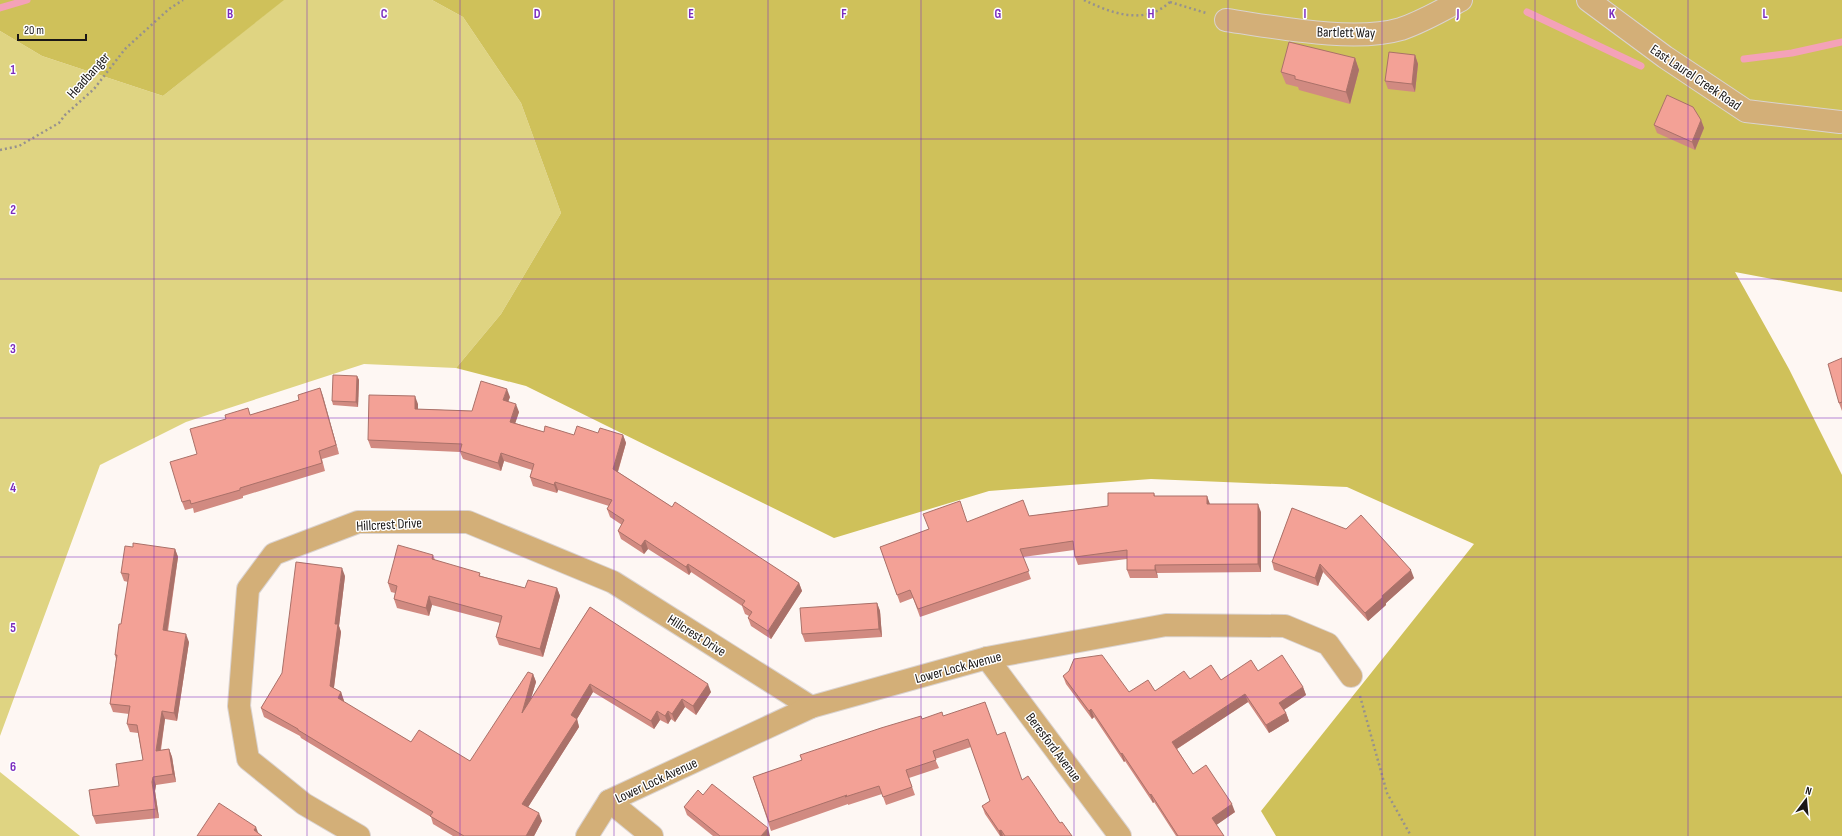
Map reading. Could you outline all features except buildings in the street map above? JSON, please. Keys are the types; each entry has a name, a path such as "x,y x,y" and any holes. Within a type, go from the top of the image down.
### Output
{"street":[{"name":"Bartlett Way","path":"1226,20 1331,34 1371,35 1400,29 1428,19 1461,0"},
{"name":"East Laurel Creek Road","path":"1588,0 1664,57 1746,111 1841,125"},
{"name":"Hillcrest Drive","path":"359,836 304,804 248,759 239,706 248,589 274,554 358,522 468,522 613,582 811,707"},
{"name":"Lower Lock Avenue","path":"587,836 609,801 811,707 987,658 1166,625 1285,626 1328,644 1351,676"},
{"name":"Beresford Avenue","path":"987,658 1120,836"},
{"path":"609,801 652,836"}],"path":[{"name":"Headbanger","path":"0,150 19,146 59,123 65,115 94,89 125,49 169,9 184,0"},
{"path":"1084,0 1104,10 1125,15 1145,16 1162,9 1169,1 1226,20"},
{"path":"1351,676 1360,697 1387,793 1411,836"}],"shaded area":[{"path":"0,0 284,0 163,96 42,56 0,31"},
{"path":"283,0 432,0 463,17 521,103 561,213 501,314 456,368 364,364 186,422 100,465 0,736 0,31 42,56 163,96"},
{"path":"432,0 1842,0 1842,292 1735,272 1789,369 1842,475 1842,836 1276,836 1261,811 1474,544 1347,487 1151,479 989,491 834,538 526,386 456,368 501,314 561,213 521,103 463,17"},
{"path":"0,772 80,836 0,836"}],"waterway":[{"path":"0,8 27,0"},
{"path":"1527,12 1641,66"},
{"path":"1744,59 1792,53 1842,42"}]}
